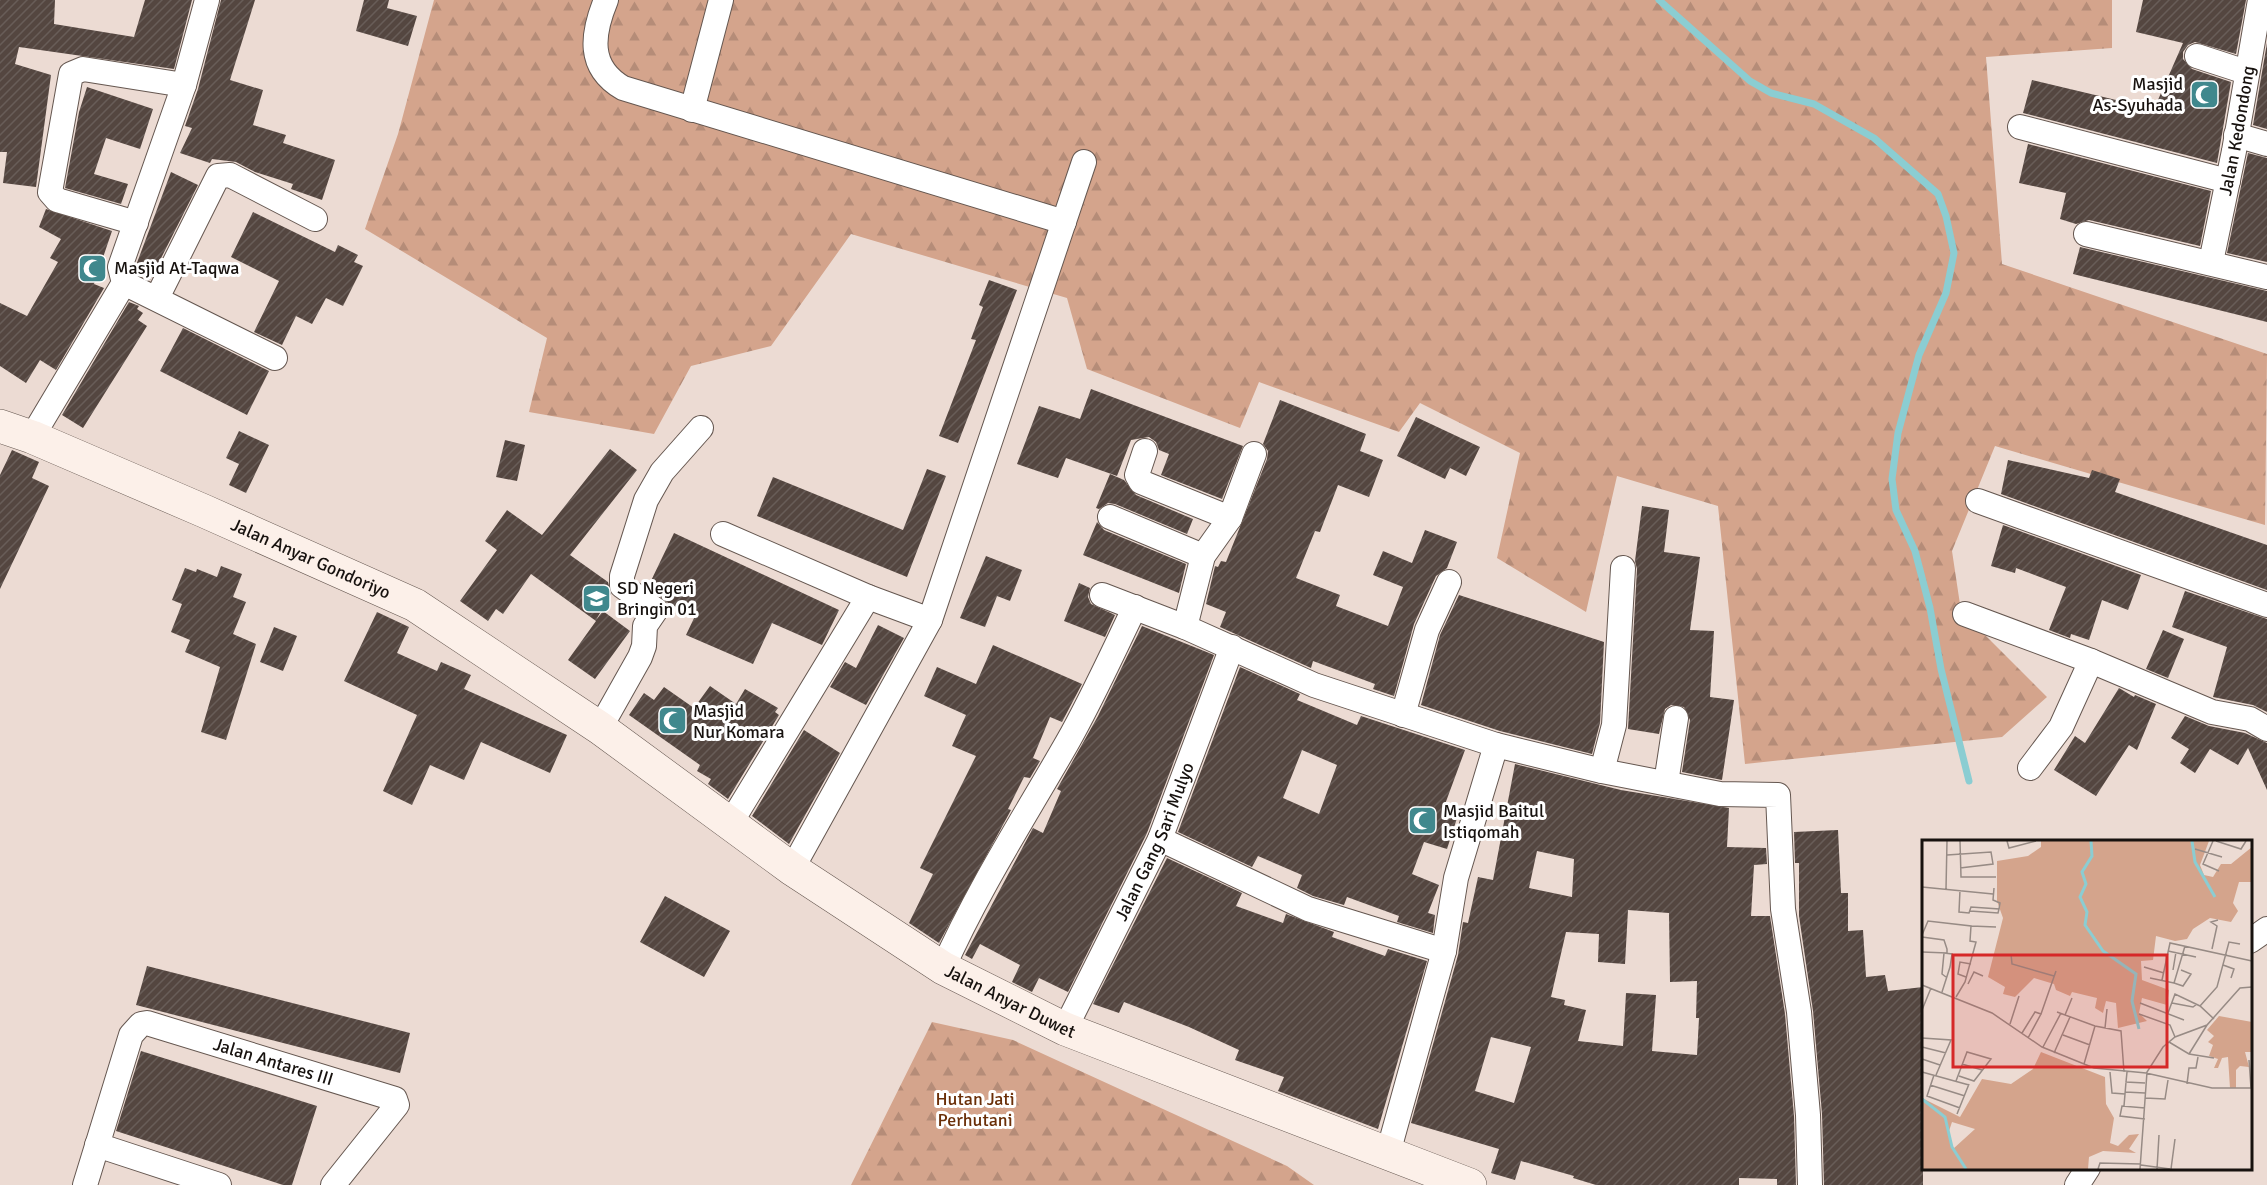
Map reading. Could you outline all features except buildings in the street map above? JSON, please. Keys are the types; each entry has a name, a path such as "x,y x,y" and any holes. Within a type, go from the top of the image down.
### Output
{"street":[{"path":"32,437 124,283 120,267 184,85 207,0"},
{"path":"606,0 600,15 595,46 605,75 623,88 1064,222"},
{"path":"692,110 721,0"},
{"name":"Jalan Kedondong","path":"2211,262 2228,181 2260,0"},
{"path":"2197,56 2246,72"},
{"path":"136,223 57,200 50,192 71,74 83,69 184,85"},
{"path":"2020,127 2228,181"},
{"path":"2236,135 2267,144"},
{"path":"792,869 930,620 1084,162"},
{"path":"157,298 218,176 230,175 315,219"},
{"path":"2086,234 2267,277"},
{"path":"124,283 275,358"},
{"name":"Jalan Anyar Gondoriyo","path":"0,426 32,437 416,605 600,728"},
{"path":"600,728 640,657 645,626 656,610 622,586 622,576 646,500 662,472 701,429"},
{"path":"1145,450 1137,475 1141,482 1230,518"},
{"path":"1185,627 1203,556 1230,518 1254,454"},
{"path":"1978,501 2267,605"},
{"path":"1110,517 1203,556"},
{"path":"723,534 868,597 930,620"},
{"path":"1602,771 1614,725 1623,568"},
{"path":"1403,715 1427,630 1449,582"},
{"path":"1102,595 1185,627 1314,684 1496,745 1602,771 1720,794 1778,795 1784,909 1798,1012 1808,1115 1810,1185"},
{"path":"730,824 868,597"},
{"path":"943,968 963,923 1006,843 1068,741 1135,607"},
{"path":"1965,614 2091,661 2212,712 2250,719 2267,729"},
{"name":"Jalan Gang Sari Mulyo","path":"1065,1029 1160,839 1232,647"},
{"path":"2030,768 2061,727 2091,661"},
{"path":"1666,783 1676,718"},
{"name":"Jalan Anyar Duwet","path":"600,728 792,869 943,968 1065,1029 1470,1185"},
{"path":"1388,1153 1444,951 1456,878 1496,745"},
{"path":"1160,839 1308,909 1444,951"},
{"path":"2252,940 2267,929"},
{"name":"Jalan Antares III","path":"97,1145 131,1035 141,1023 147,1023 392,1097 397,1105 333,1185"},
{"path":"85,1185 97,1145 219,1185"},
{"path":"2077,1185 2087,1170"}],"green space":[{"path":"434,0 2112,0 2112,48 1986,57 2002,264 2267,354 2265,525 1995,446 1952,551 1961,611 2047,697 2002,737 1745,764 1718,506 1617,476 1586,612 1497,558 1520,453 1420,403 1399,432 1259,382 1240,428 1087,369 1067,298 851,234 771,346 691,366 654,434 529,412 547,338 365,229 398,134"},
{"name":"Hutan Jati Perhutani","path":"932,1022 1013,1040 1287,1166 1314,1185 851,1185"}],"waterway":[{"path":"1659,0 1750,81 1771,93 1814,104 1874,138 1938,194 1946,216 1954,253 1946,293 1919,355 1898,433 1892,479 1896,510 1915,551 1930,608 1941,669 1969,781"}],"place":[{"name":"Masjid As-Syuhada","path":"2204,94"},
{"name":"Masjid At-Taqwa","path":"93,268"},
{"name":"SD Negeri Bringin 01","path":"596,598"},
{"name":"Masjid Nur Komara","path":"672,721"},
{"name":"Masjid Baitul Istiqomah","path":"1422,821"}]}
